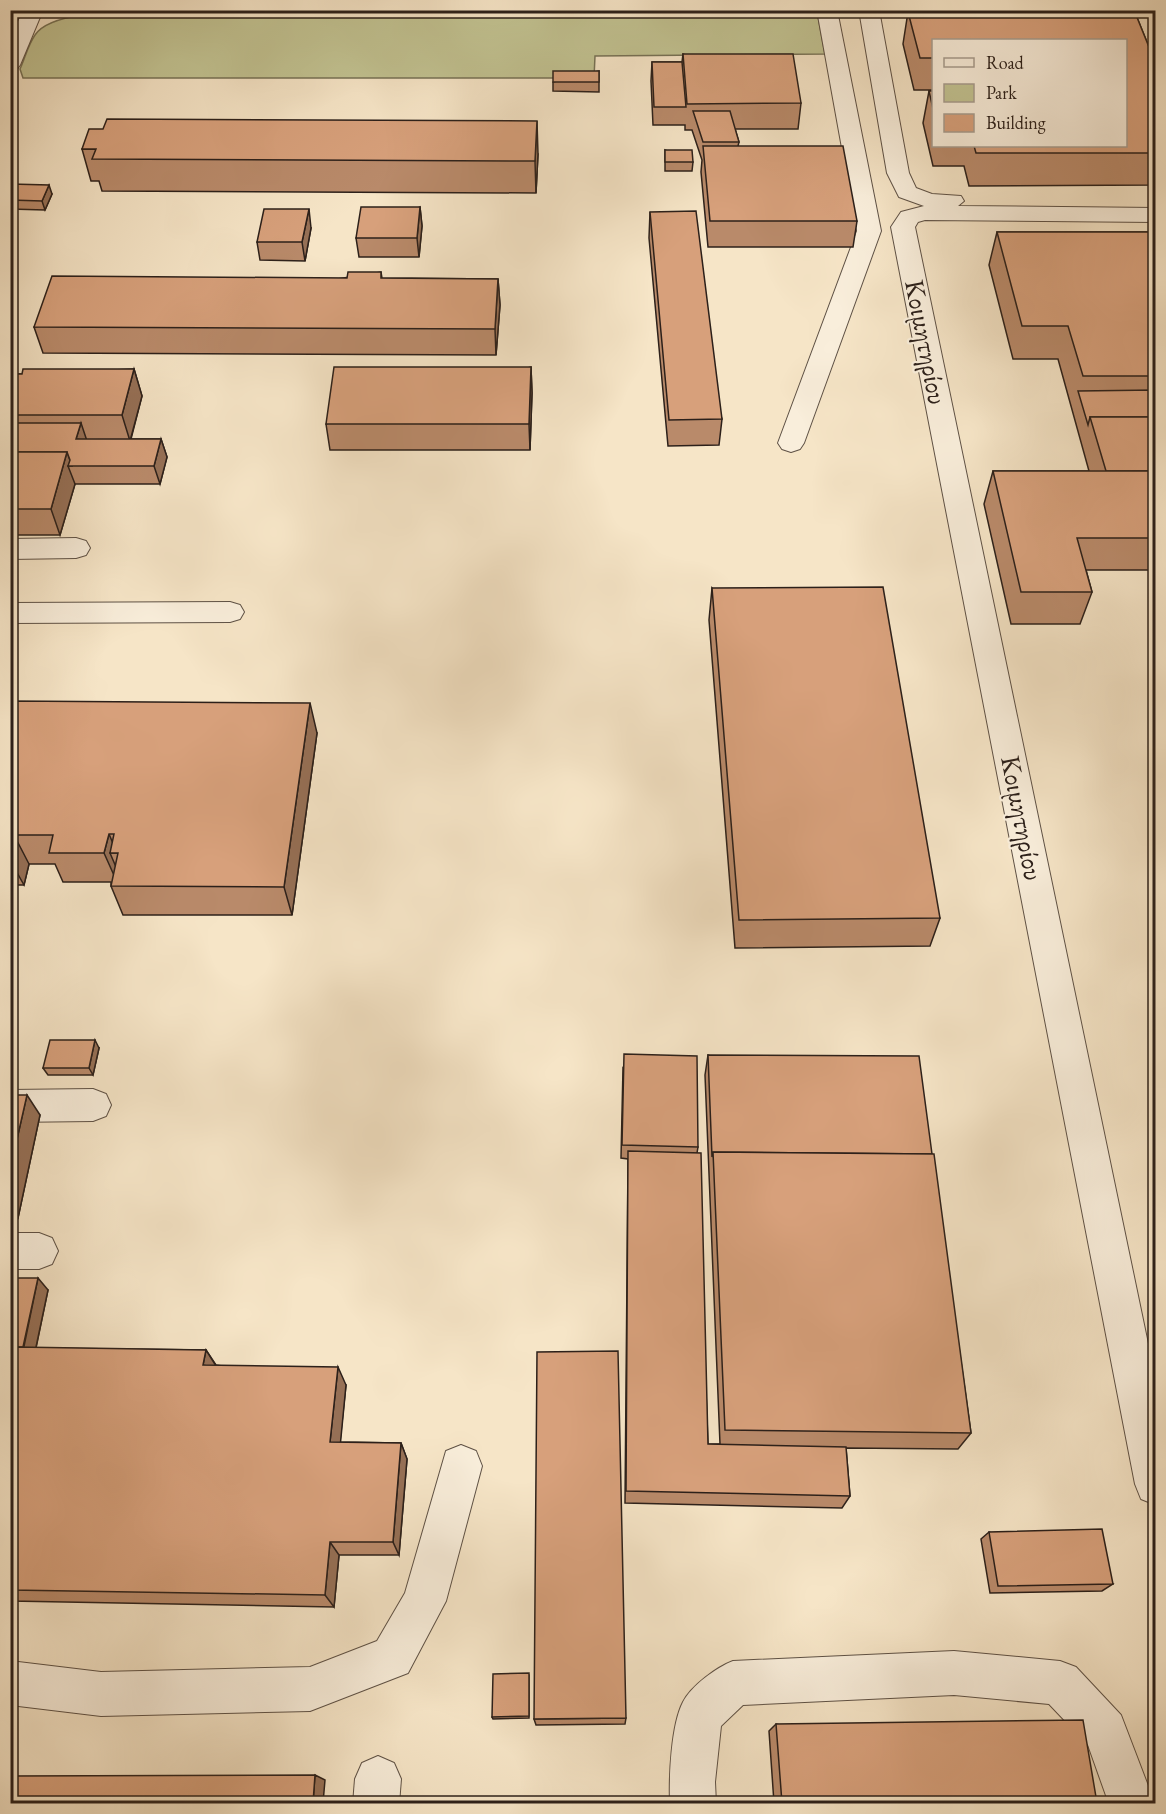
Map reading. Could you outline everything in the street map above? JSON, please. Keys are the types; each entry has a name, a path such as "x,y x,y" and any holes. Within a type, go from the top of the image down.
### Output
{"street":[{"path":"10,64 33,10"},
{"path":"791,443 869,231 827,10"},
{"path":"869,10 898,173 907,192 929,201 1155,201"},
{"name":"Κοιμητηρίου","path":"1155,214 916,214 909,218 903,227 1155,1484"},
{"path":"10,549 76,548"},
{"path":"10,613 230,612"},
{"path":"10,1106 93,1105"},
{"path":"10,1683 101,1695 310,1689 392,1657 424,1601 460,1466"},
{"path":"693,1803 692,1782 700,1715 733,1683 954,1674 1060,1683 1105,1731 1132,1803"}],"green space":[{"path":"169,10 817,11 825,54 595,56 594,78 23,78 20,69 28,47 44,26 59,20 97,13"}],"building":[{"path":"938,10 1134,10 1155,62 1155,153 976,153 974,147 1127,147 1127,39 932,39 932,58 920,58 908,12 938,12"},
{"path":"683,54 793,54 801,103 687,104"},
{"path":"652,62 682,62 686,107 654,107"},
{"path":"553,71 599,71 599,82 553,82"},
{"path":"693,111 730,111 739,142 703,142"},
{"path":"107,119 537,121 535,161 92,159 96,149 82,149 89,129 103,129"},
{"path":"703,146 843,146 857,221 710,221"},
{"path":"665,150 692,150 693,162 665,162"},
{"path":"10,184 49,185 42,201 10,200"},
{"path":"361,207 420,207 417,238 356,238"},
{"path":"264,209 309,209 302,242 257,242"},
{"path":"696,211 722,419 669,420 650,212"},
{"path":"997,232 1155,232 1155,376 1083,376 1068,326 1022,326"},
{"path":"348,272 381,272 381,278 498,279 495,329 34,327 52,276 347,278"},
{"path":"334,367 531,367 529,424 326,424"},
{"path":"23,369 134,369 122,415 10,415 10,374 22,374"},
{"path":"1155,390 1155,417 1090,417 1088,425 1078,391"},
{"path":"1090,417 1155,417 1155,471 1106,471"},
{"path":"10,423 81,423 76,439 161,439 154,466 68,466 70,460 67,452 10,452"},
{"path":"10,452 67,452 51,509 10,509"},
{"path":"993,471 1155,471 1155,538 1077,538 1092,592 1021,592"},
{"path":"883,587 940,918 739,920 712,588"},
{"path":"10,701 310,703 284,887 111,886 118,853 110,853 114,834 109,834 104,853 49,853 53,835 14,835 10,849"},
{"path":"50,1040 95,1040 89,1068 43,1068"},
{"path":"624,1054 697,1056 698,1147 622,1145"},
{"path":"708,1055 919,1056 932,1154 713,1152 712,1157"},
{"path":"10,1095 27,1095 10,1170"},
{"path":"628,1151 701,1153 708,1444 846,1447 850,1496 626,1491"},
{"path":"713,1152 934,1154 971,1433 725,1430"},
{"path":"10,1278 38,1278 23,1347 16,1347 14,1356 10,1356"},
{"path":"16,1347 206,1350 203,1365 338,1367 330,1442 401,1443 393,1542 330,1542 325,1595 10,1590 10,1370"},
{"path":"618,1351 626,1718 534,1719 537,1352"},
{"path":"1102,1529 1113,1584 998,1586 989,1532"},
{"path":"529,1673 529,1716 492,1717 493,1674"},
{"path":"1083,1720 1097,1803 782,1803 776,1724"},
{"path":"315,1775 313,1803 10,1803 10,1776"}]}
